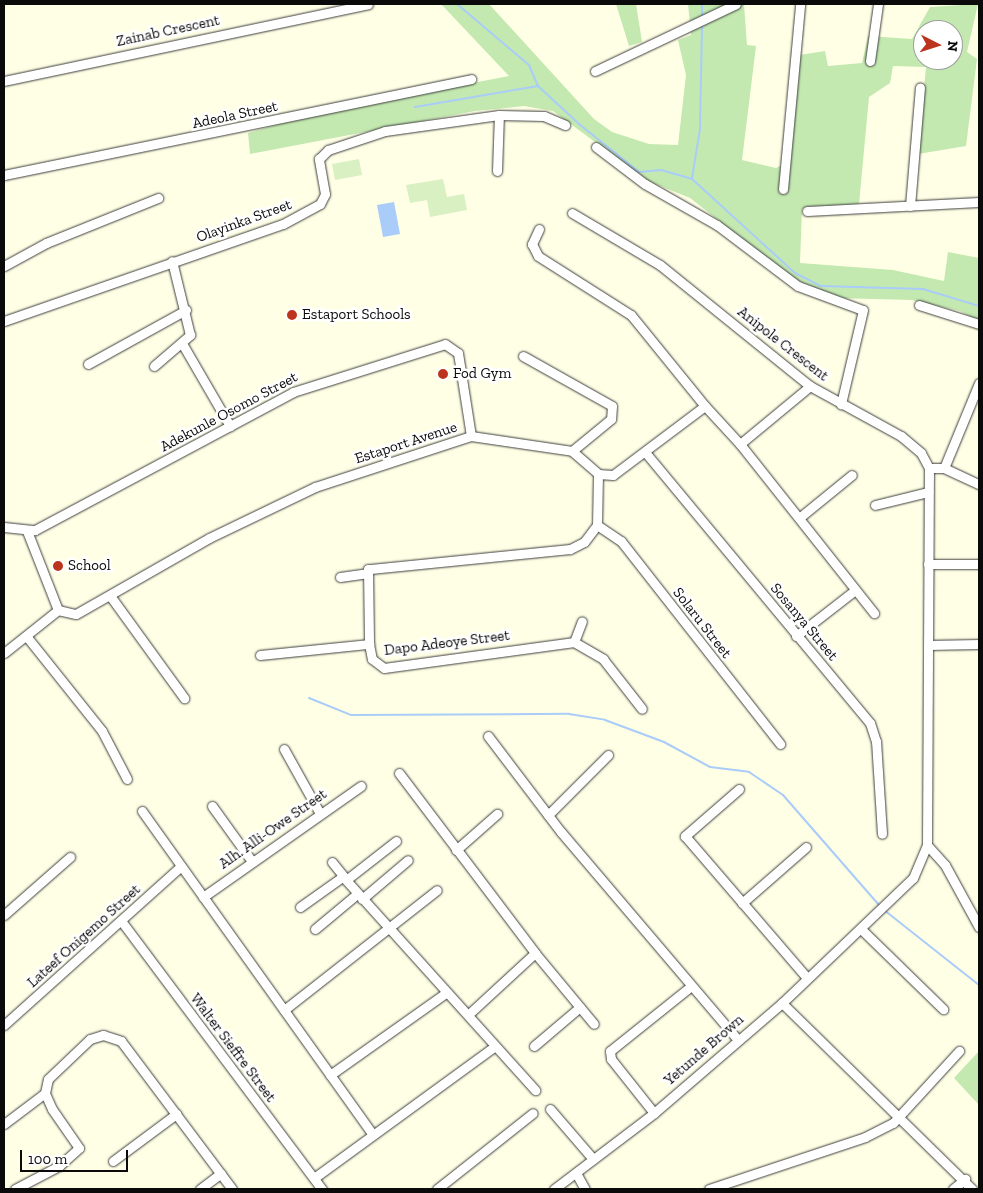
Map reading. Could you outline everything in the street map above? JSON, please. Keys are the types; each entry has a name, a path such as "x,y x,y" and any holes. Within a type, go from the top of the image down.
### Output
{"street":[{"name":"Zainab Crescent","path":"4,80 368,4"},
{"path":"595,71 736,4"},
{"path":"783,189 800,4"},
{"path":"870,61 878,4"},
{"name":"Adeola Street","path":"4,175 471,79"},
{"path":"910,206 920,87"},
{"path":"497,171 499,115"},
{"name":"Olayinka Street","path":"4,320 283,224 320,204 325,194 319,159 328,150 384,131 499,115 544,116 565,125"},
{"path":"596,147 645,184 717,225 798,286 864,310 841,404"},
{"path":"4,266 46,243 158,198"},
{"path":"807,211 979,202"},
{"name":"Anipole Crescent","path":"572,213 660,265 810,386 901,436 921,452 929,468"},
{"path":"539,230 532,244 538,256 631,315 705,406 740,444 874,613"},
{"path":"154,366 183,345 190,335 186,310 172,261"},
{"path":"919,305 979,324"},
{"path":"88,364 186,310"},
{"name":"Adekunle Osomo Street","path":"27,531 304,388 445,344 458,353 471,436"},
{"path":"183,345 230,426"},
{"path":"523,356 612,406 611,419 572,451 598,474 613,476 705,406"},
{"path":"944,468 979,383"},
{"path":"740,444 810,386"},
{"name":"Estaport Avenue","path":"58,610 76,614 111,597 209,538 315,487 471,436 572,451"},
{"name":"Sosanya Street","path":"645,452 870,723 876,741 882,834"},
{"path":"979,484 944,468 929,468 927,845 946,865 979,927"},
{"path":"340,577 367,573 377,568 465,557 548,555 584,542 597,525 598,474"},
{"path":"799,518 852,475"},
{"path":"875,505 928,492"},
{"name":"Solaru Street","path":"597,525 621,541 780,744"},
{"path":"4,527 27,531 58,610 27,637 4,653"},
{"path":"928,564 979,564"},
{"name":"Dapo Adeoye Street","path":"367,573 369,644 376,666 384,668 574,642"},
{"path":"796,636 855,590"},
{"path":"111,597 184,698"},
{"path":"582,621 574,642 603,659 642,709"},
{"path":"27,637 102,731 127,779"},
{"path":"260,655 369,644"},
{"path":"928,645 979,644"},
{"path":"488,736 548,815 690,988 737,1039"},
{"path":"284,749 320,812"},
{"path":"548,815 608,755"},
{"path":"400,773 535,954 594,1024"},
{"name":"Alh. Alli-Owe Street","path":"203,897 251,860 361,786"},
{"path":"739,789 685,836 806,978"},
{"path":"212,806 251,860"},
{"path":"142,811 180,867 372,1133"},
{"path":"456,850 497,814"},
{"path":"300,907 396,841"},
{"name":"Yetunde Brown","path":"554,1189 654,1113 737,1039 782,1003 806,978 864,928 913,878 927,845"},
{"path":"742,903 806,847"},
{"path":"4,915 70,857"},
{"path":"315,929 408,860"},
{"path":"332,862 360,897 446,993 469,1014 535,1090"},
{"name":"Lateef Onigemo Street","path":"4,1025 122,922 180,867"},
{"path":"284,1010 390,930 438,890"},
{"name":"Walter Sieffre Street","path":"122,922 322,1189"},
{"path":"864,928 943,1009"},
{"path":"469,1014 535,954"},
{"path":"654,1113 610,1059 610,1051 690,988"},
{"path":"330,1075 446,993"},
{"path":"782,1003 855,1077 901,1116 965,1179 972,1189"},
{"path":"534,1046 580,1007"},
{"path":"4,1124 45,1093 48,1079 60,1065 90,1039 103,1035 121,1041 232,1189"},
{"path":"314,1178 372,1133 495,1046"},
{"path":"709,1189 865,1137 901,1116 959,1051"},
{"path":"14,1189 59,1166 79,1148 45,1093"},
{"path":"550,1109 593,1160"},
{"path":"437,1189 533,1113"},
{"path":"113,1161 176,1114"},
{"path":"200,1189 221,1173"},
{"path":"576,1173 585,1189"},
{"path":"953,1189 965,1179"}],"green space":[{"path":"441,4 489,4 594,119 612,132 649,144 678,145 686,75 678,40 691,35 688,4 744,4 747,45 756,46 742,160 776,168 789,162 800,55 825,51 828,66 862,63 868,36 912,39 913,37 913,67 893,66 890,83 869,97 859,204 802,209 800,263 893,270 944,281 948,252 979,258 979,321 960,311 912,300 835,298 805,288 690,198 648,181 553,111 524,106 475,111 250,154 248,133 317,113 509,76"},
{"path":"616,4 636,4 642,42 629,46"},
{"path":"978,4 967,52 977,59 966,146 918,154 926,70 963,70 963,20 923,20 930,7"},
{"path":"359,159 362,175 335,180 332,164"},
{"path":"443,179 447,197 464,194 467,210 430,217 427,200 410,203 406,185"},
{"path":"979,1051 979,1105 954,1078"}],"water":[{"path":"394,202 400,234 383,237 377,205"}],"waterway":[{"path":"457,4 529,65 538,86 579,124 639,172 661,170 692,179 795,273 821,286 923,289 979,306"},
{"path":"702,4 702,16"},
{"path":"692,178 700,129 702,24"},
{"path":"415,107 538,86"},
{"path":"309,698 351,715 569,714 605,720 664,742 710,767 749,772 783,795 879,905"},
{"path":"884,910 979,985"}],"place":[{"name":"Estaport Schools","path":"292,315"},
{"name":"Fod Gym","path":"443,374"},
{"name":"School","path":"58,566"}]}
